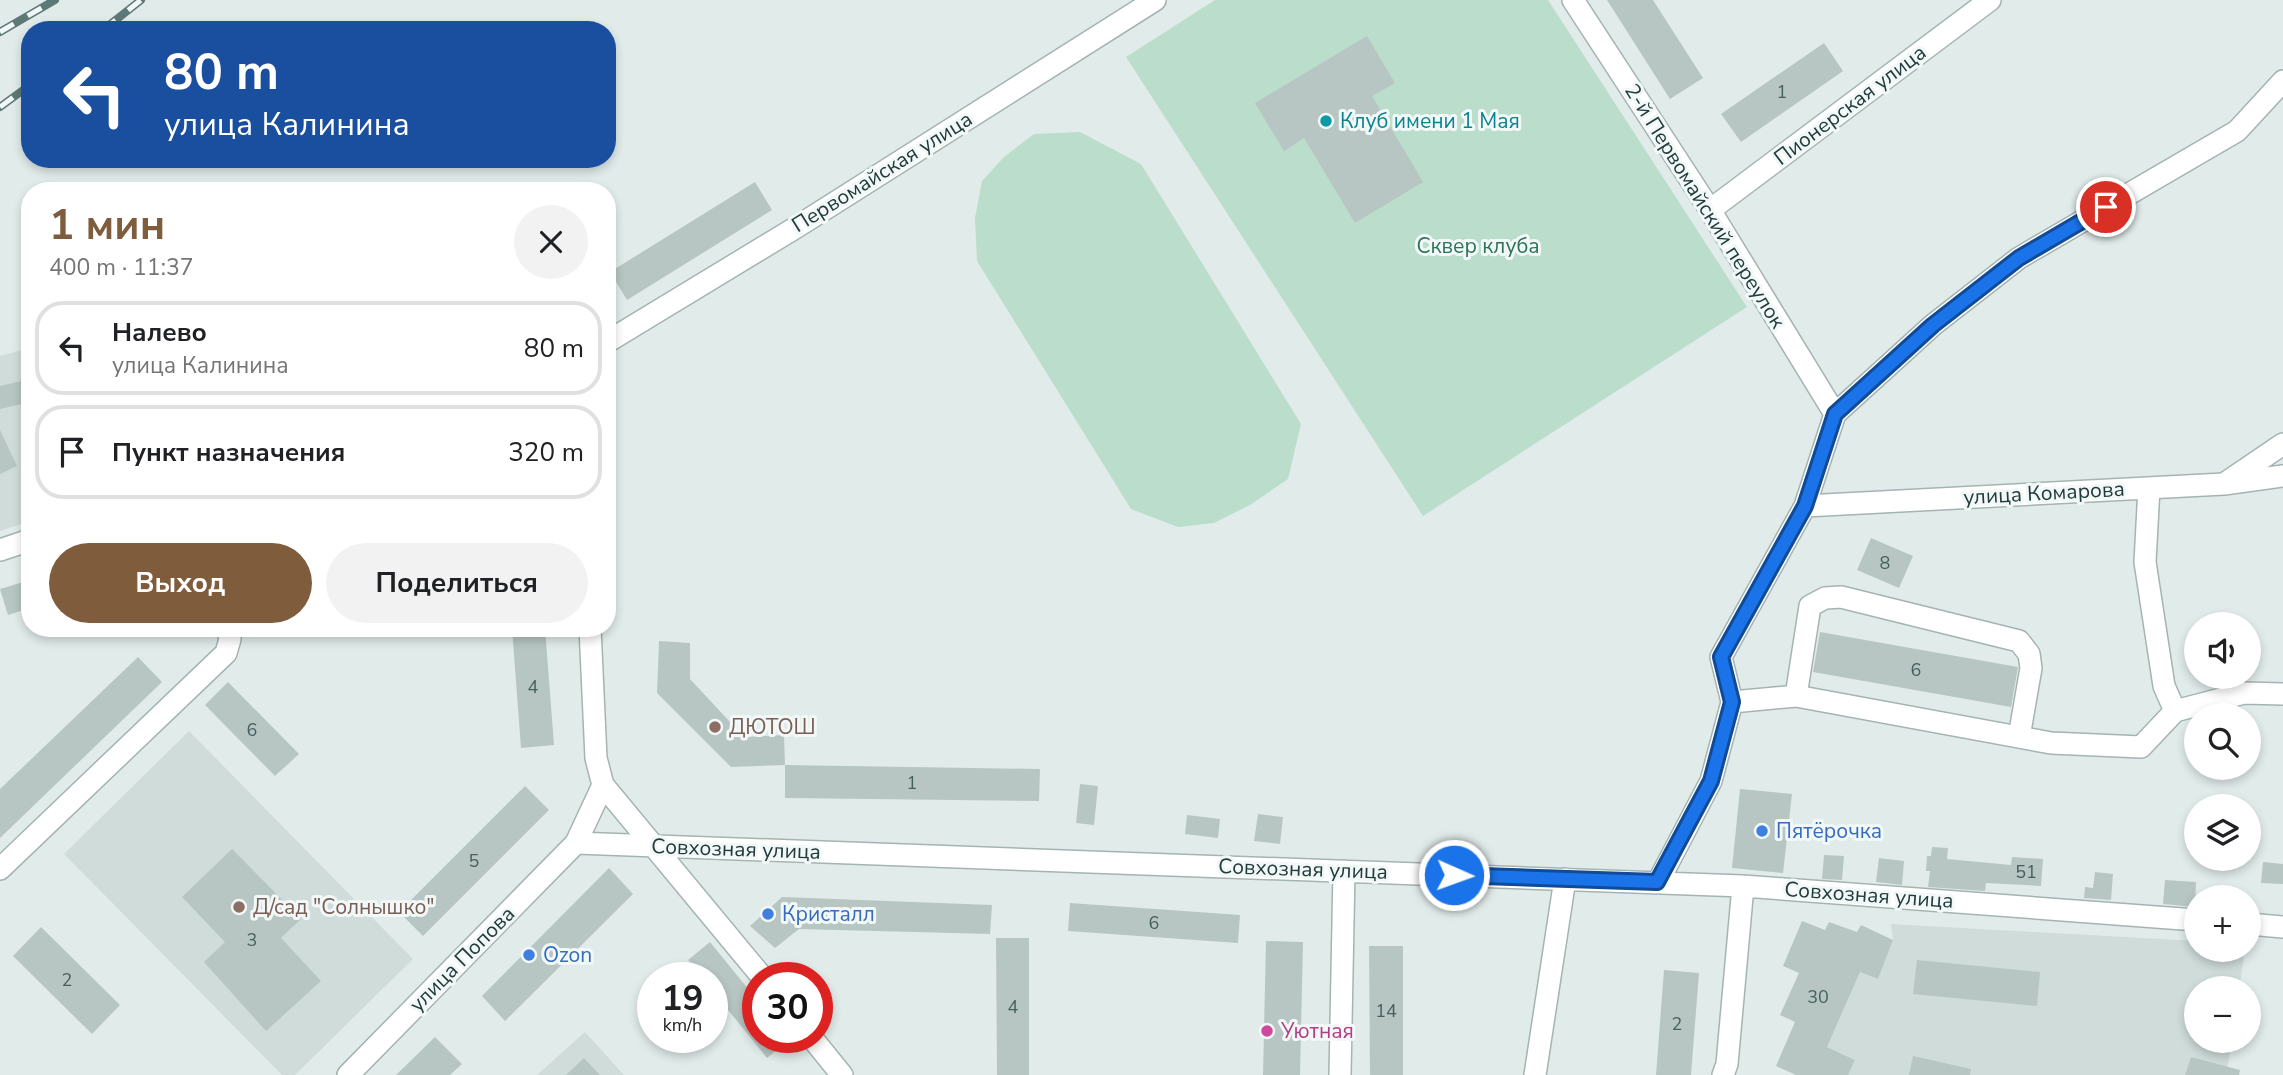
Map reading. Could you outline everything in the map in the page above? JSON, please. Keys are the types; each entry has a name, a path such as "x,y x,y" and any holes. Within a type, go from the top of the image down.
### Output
{"street":[{"name":"Первомайская улица","path":"616,337 795,228 1155,0"},
{"name":"2-й Первомайский переулок","path":"1573,0 1710,210 1835,414"},
{"name":"Пионерская улица","path":"1710,210 1990,0"},
{"path":"1657,882 1711,781 1732,702 1721,657 1805,506 1835,414 1933,325 2019,258 2237,131 2283,81"},
{"path":"2224,484 2283,444"},
{"name":"улица Комарова","path":"1805,506 2224,484 2283,476"},
{"path":"2149,488 2146,562 2164,686 2175,711"},
{"path":"0,550 21,543"},
{"path":"1796,696 1810,606 1825,598 1841,597 2019,641 2029,654 2031,668 2019,737"},
{"path":"0,869 226,653 229,637"},
{"path":"590,637 596,758 603,785 750,962"},
{"path":"1732,702 1796,696 2051,743 2141,747 2175,711 2244,693 2283,694"},
{"name":"улица Попова","path":"348,1075 576,843 603,785"},
{"name":"Совхозная улица","path":"576,843 1743,886 2184,919"},
{"path":"1340,1075 1344,871"},
{"path":"1535,1075 1565,879"},
{"path":"1723,1075 1727,1064 1743,886"},
{"path":"2261,925 2283,927"},
{"path":"824,1053 842,1075"}],"shaded area":[{"path":"21,350 21,524 0,531 0,356"},
{"name":"Д/сад \"Солнышко\"","path":"189,731 413,959 295,1075 282,1075 64,854"},
{"path":"1891,924 2184,940 2184,962 2243,962 2241,976 2184,976 2184,1053 2230,1053 2226,1075 1848,1075 1855,1060 1827,1047 1860,972 1878,979 1893,940"},
{"path":"585,1032 624,1075 537,1075"}],"green space":[{"name":"Сквер клуба","path":"1215,0 1548,0 1747,307 1423,516 1126,57"},
{"path":"1080,132 1141,164 1301,424 1288,479 1250,505 1214,523 1178,527 1131,509 977,261 975,218 982,181 1004,157 1034,134"}],"building":[{"path":"1607,0 1653,0 1703,78 1670,99"},
{"name":"Клуб имени 1 Мая","path":"1367,36 1395,83 1372,96 1423,182 1355,223 1304,138 1284,151 1255,103"},
{"path":"1824,43 1843,71 1741,142 1721,114"},
{"path":"755,182 772,210 627,300 616,282 616,268"},
{"path":"21,381 21,404 0,409 0,386"},
{"path":"0,430 17,466 0,474"},
{"path":"1871,538 1913,556 1899,588 1857,570"},
{"path":"21,583 21,611 8,615 0,589"},
{"path":"1820,632 2018,667 2011,707 1813,672"},
{"path":"513,637 546,637 554,745 521,748"},
{"path":"659,641 690,643 690,679 744,737 784,735 785,765 731,767 657,693"},
{"path":"138,657 162,682 0,838 0,789"},
{"path":"228,682 299,754 275,776 205,705"},
{"path":"785,765 1040,769 1039,801 785,798"},
{"path":"1080,784 1098,786 1094,825 1076,823"},
{"path":"525,786 549,810 423,936 399,912"},
{"name":"Пятёрочка","path":"1740,789 1792,794 1783,873 1732,868"},
{"path":"1258,814 1283,817 1280,844 1254,841"},
{"path":"1187,815 1220,819 1218,838 1185,834"},
{"path":"1932,847 1948,848 1947,859 2011,865 2012,857 2043,859 2041,886 1986,883 1985,891 1928,887 1930,871 1926,871 1927,856 1931,856"},
{"path":"232,849 301,919 281,938 321,981 266,1031 204,962 225,942 182,897"},
{"path":"1824,855 1844,856 1842,880 1822,879"},
{"path":"1879,858 1904,861 1902,885 1876,882"},
{"path":"2263,862 2283,864 2283,884 2261,883"},
{"path":"609,868 633,894 505,1021 482,996"},
{"path":"2095,872 2113,874 2111,900 2084,898 2085,887 2093,888"},
{"path":"2165,880 2196,882 2196,885 2184,885 2184,906 2163,904"},
{"path":"782,897 992,905 990,934 799,929 775,948 750,926"},
{"path":"1070,903 1240,915 1238,943 1068,931"},
{"path":"1802,921 1825,930 1829,922 1857,932 1861,925 1893,940 1878,979 1860,972 1827,1047 1855,1060 1848,1075 1796,1075 1776,1066 1795,1022 1780,1015 1799,973 1783,966"},
{"path":"41,927 120,1005 92,1034 13,956"},
{"path":"996,938 1029,938 1029,1075 997,1075"},
{"path":"1266,941 1303,942 1300,1075 1263,1075"},
{"path":"710,942 726,962 690,962 688,960"},
{"path":"1369,946 1403,946 1403,1075 1370,1075"},
{"path":"1917,960 2040,972 2037,1006 1913,994"},
{"path":"728,964 742,981 742,1027 728,1010"},
{"path":"1664,970 1699,973 1691,1075 1656,1075"},
{"path":"435,1037 462,1064 450,1075 396,1075"},
{"path":"1913,1056 1971,1069 1970,1075 1909,1075"},
{"path":"2191,1057 2240,1070 2239,1075 2185,1075"},
{"path":"584,1058 600,1075 566,1075"}],"railway":[{"path":"0,32 55,0"},
{"path":"114,21 141,0"},
{"path":"0,107 21,92"}],"place":[{"name":"Клуб имени 1 Мая","path":"1326,121"},
{"name":"ДЮТОШ","path":"715,727"},
{"name":"Пятёрочка","path":"1762,831"},
{"name":"Д/сад \"Солнышко\"","path":"239,907"},
{"name":"Кристалл","path":"768,914"},
{"name":"Ozon","path":"529,955"},
{"name":"Уютная","path":"1267,1031"}],"route":[{"path":"1454,875 1657,882 1711,781 1732,702 1721,657 1805,506 1835,414 1933,325 2019,258 2106,207"}]}
